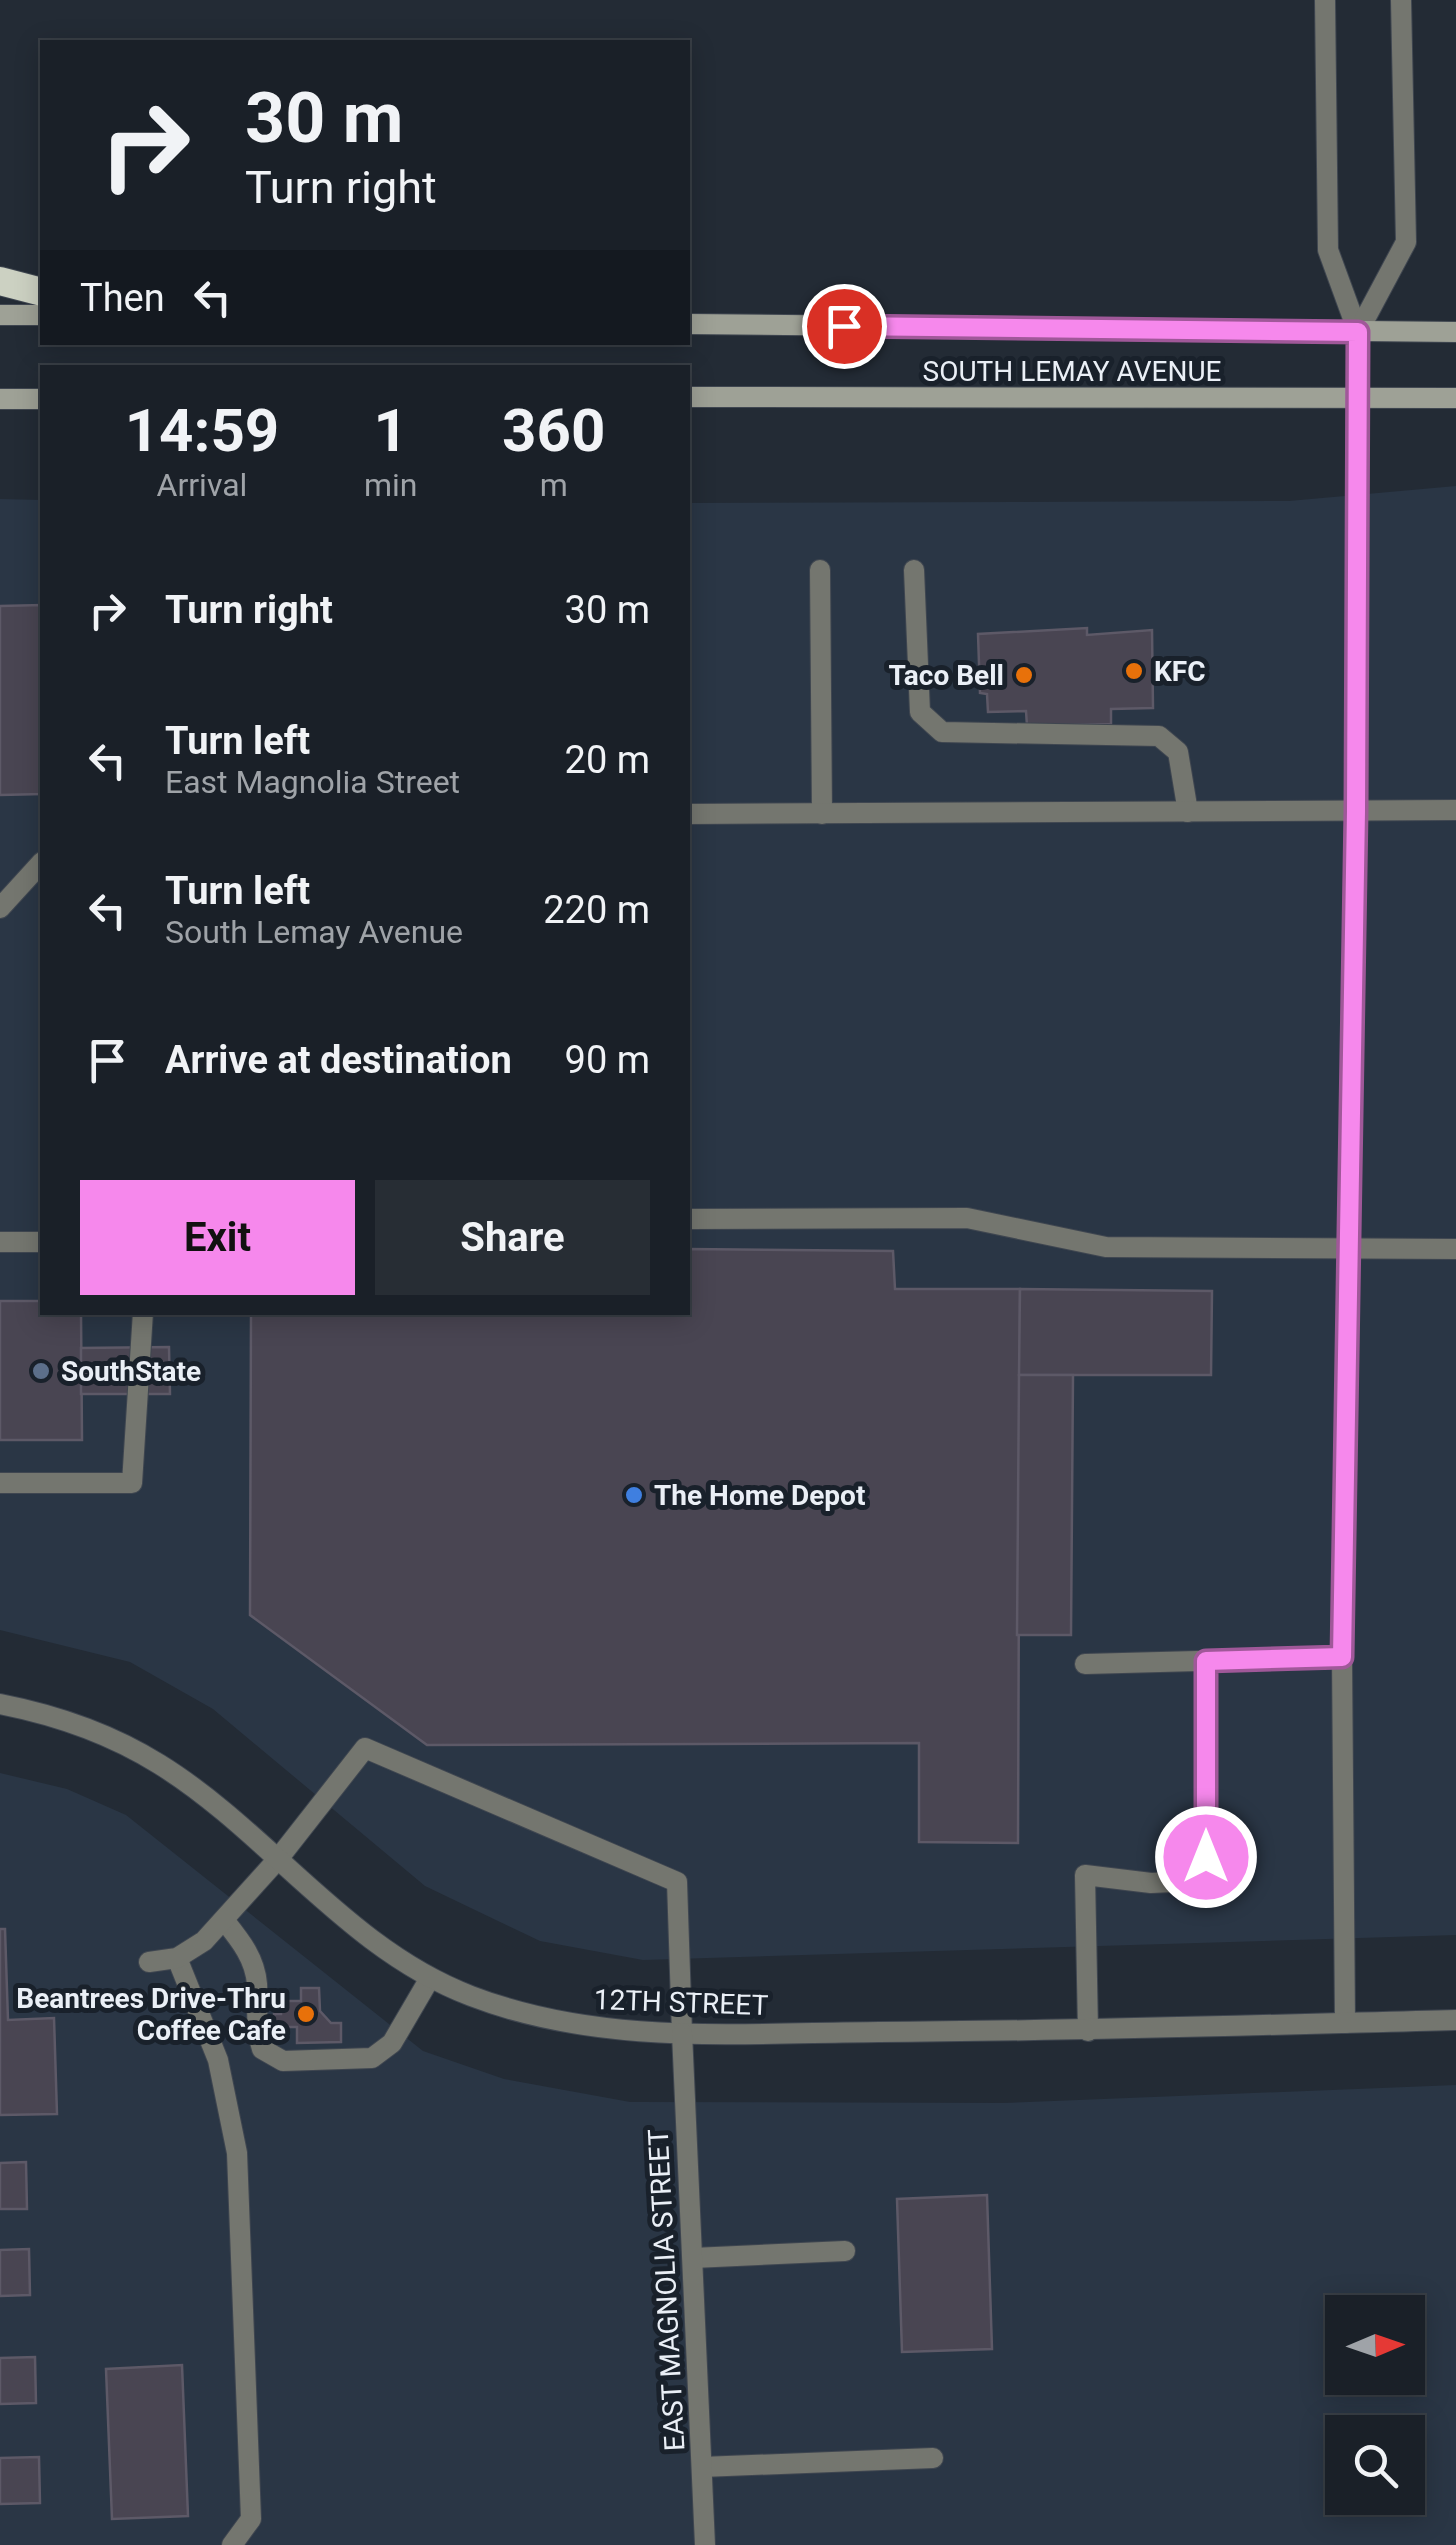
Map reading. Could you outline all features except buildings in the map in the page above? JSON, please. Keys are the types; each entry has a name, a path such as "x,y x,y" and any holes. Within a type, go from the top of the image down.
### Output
{"highway":[{"path":"0,280 40,291"}],"main road":[{"path":"0,315 40,315"},
{"name":"SOUTH LEMAY AVENUE","path":"690,324 1456,332"},
{"name":"SOUTH LEMAY AVENUE","path":"690,397 1456,398"},
{"path":"0,399 40,400"}],"street":[{"path":"1325,0 1328,250 1358,332 1356,811 1342,1657 1344,2023"},
{"path":"1358,332 1406,242 1403,3"},
{"path":"820,570 822,814"},
{"path":"914,570 920,712 942,732 1159,736 1178,752 1188,812"},
{"path":"690,814 1456,810"},
{"path":"0,908 40,864"},
{"path":"690,1219 967,1218 1106,1247 1456,1249"},
{"path":"0,1242 40,1242"},
{"path":"0,1483 132,1482 143,1315"},
{"path":"1085,1664 1342,1657"},
{"path":"1088,2031 1086,1874 1151,1883 1193,1882 1206,1857 1206,1661"},
{"name":"12TH STREET","path":"0,1704 88,1728 163,1766 361,1931 430,1978 470,1996 594,2029 682,2033 1088,2031 1456,2020"},
{"name":"EAST MAGNOLIA STREET","path":"278,1859 365,1748 677,1882 706,2545"},
{"path":"149,1962 177,1958 204,1942 278,1859"},
{"path":"224,1920 247,1948 256,1980 258,2038 262,2049 283,2061 372,2058 392,2043 430,1978"},
{"path":"177,1958 218,2060 238,2152 251,2519 232,2545"},
{"path":"692,2258 844,2251"},
{"path":"702,2468 933,2458"}],"shaded area":[{"path":"1456,486 1456,1935 643,1960 540,1941 425,1886 213,1709 130,1662 0,1630 0,499 40,500 40,1315 690,1315 690,503 1289,501"},
{"path":"0,1773 67,1789 126,1815 423,2051 504,2079 630,2102 1004,2103 1456,2085 1456,2545 0,2545"}],"place":[{"name":"KFC","path":"1134,671"},
{"name":"Taco Bell","path":"1024,675"},
{"name":"SouthState","path":"41,1371"},
{"name":"The Home Depot","path":"634,1495"},
{"name":"Beantrees Drive-Thru Coffee Cafe","path":"306,2014"}],"route":[{"path":"844,326 1358,332 1356,811 1342,1657 1206,1661 1206,1857"}]}
